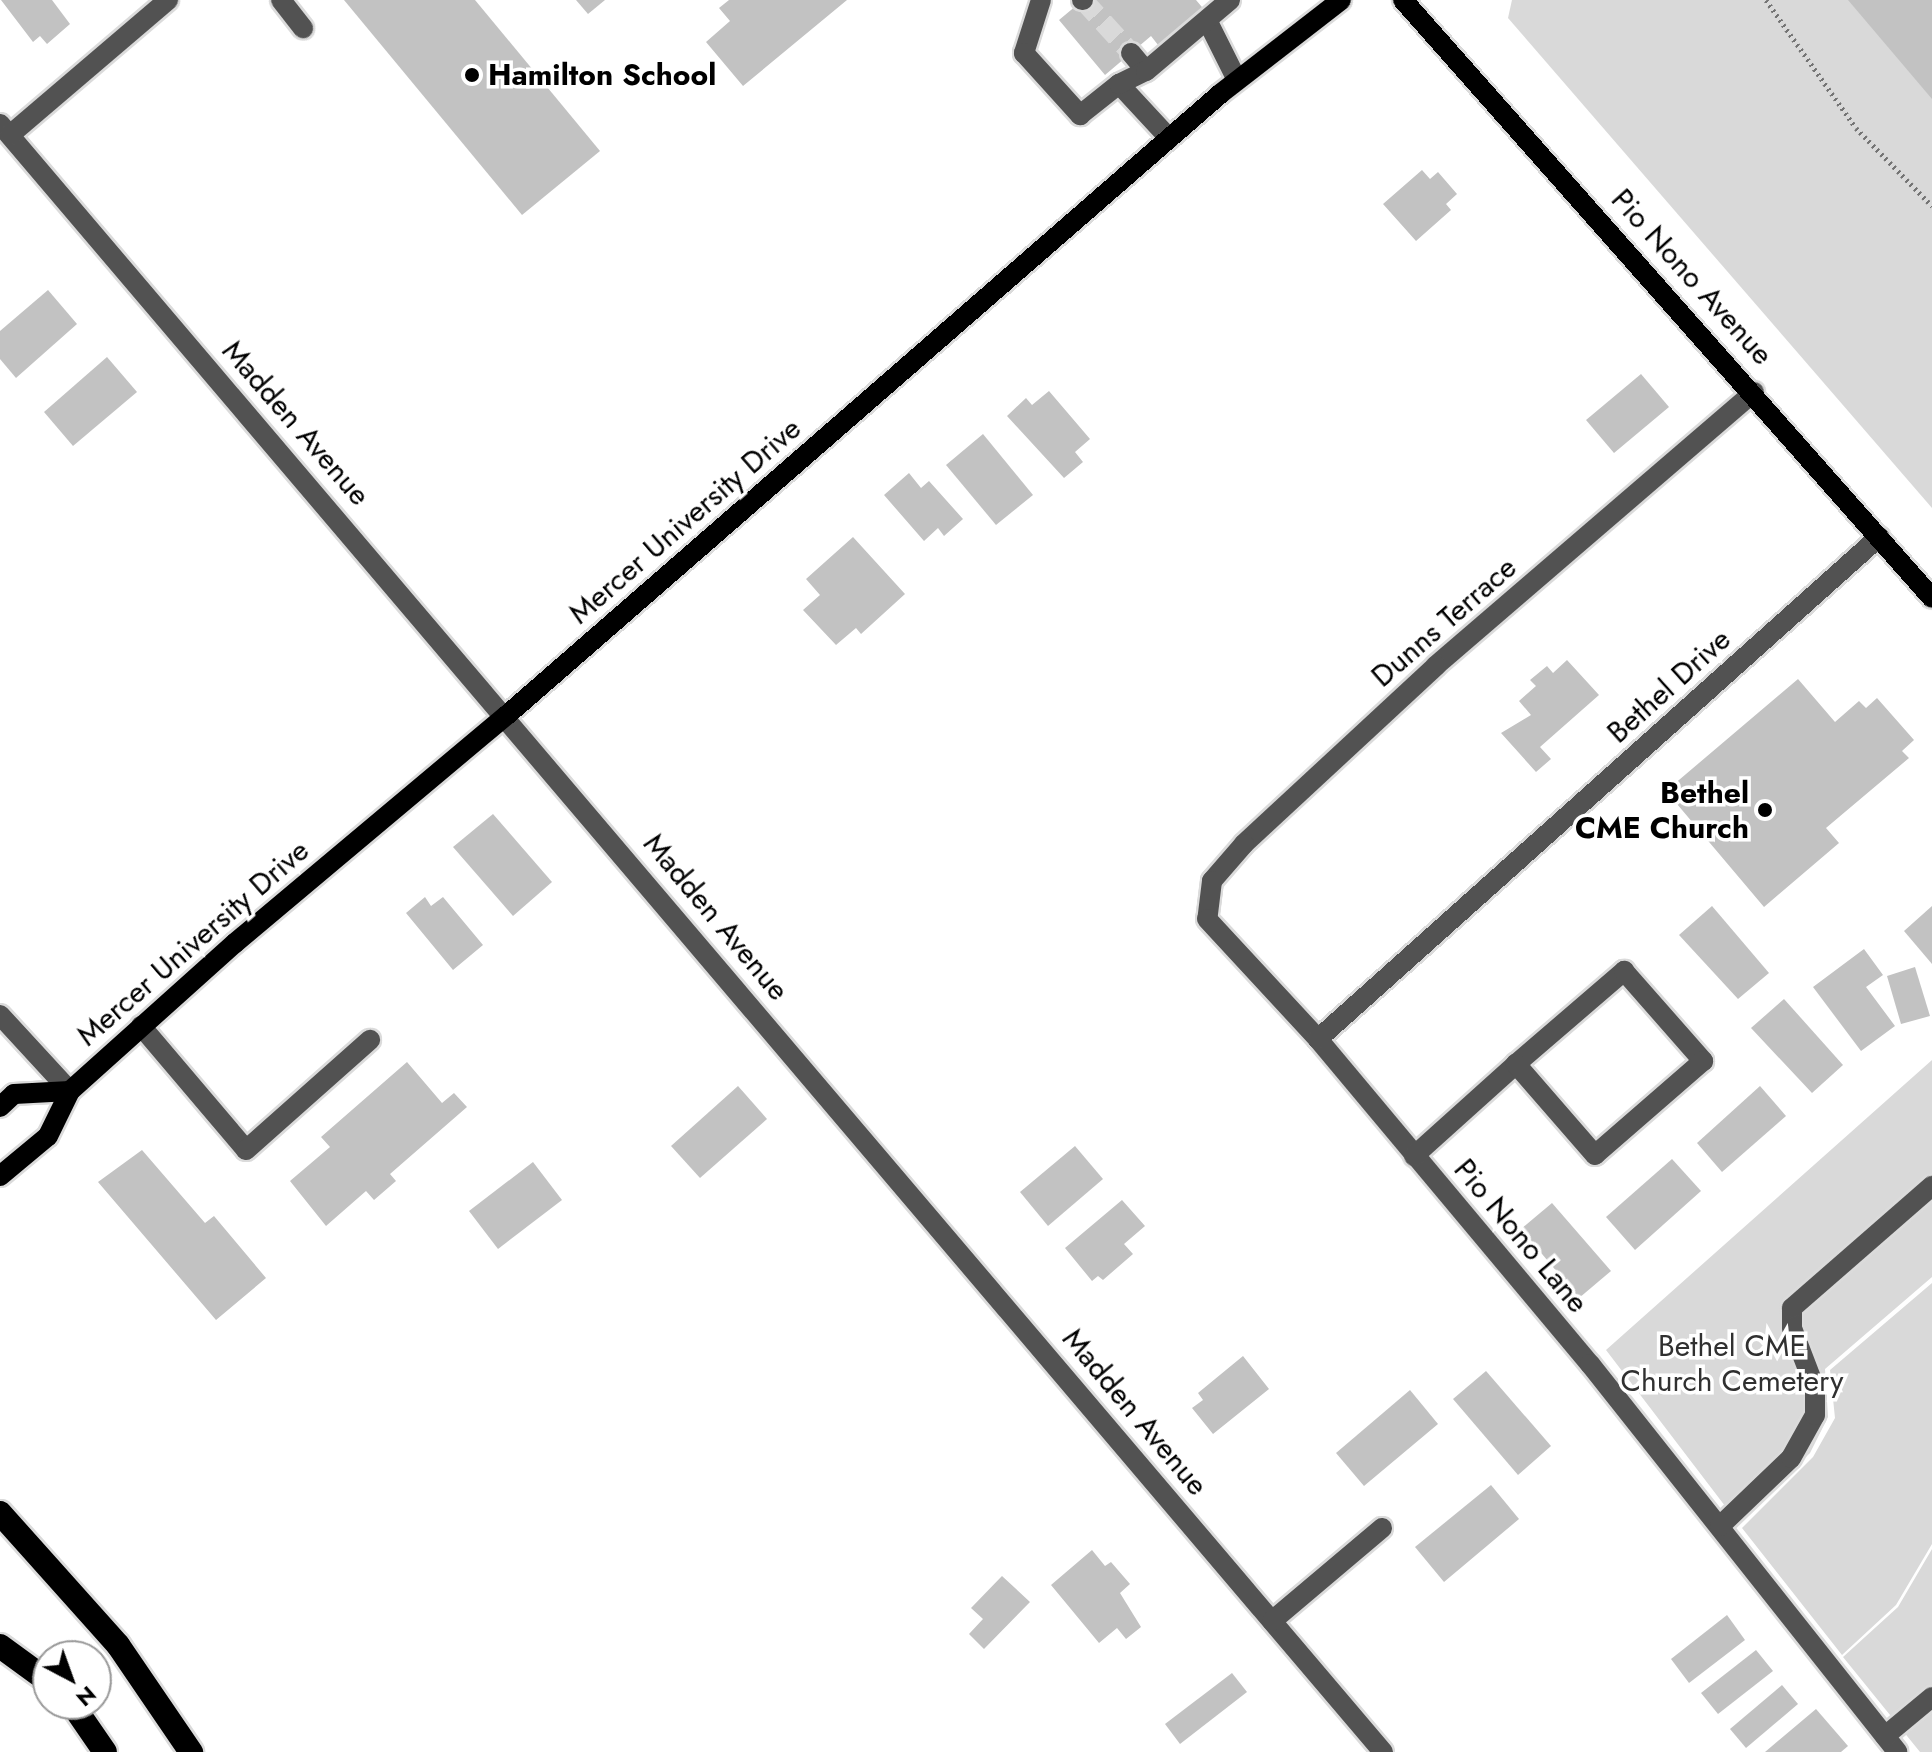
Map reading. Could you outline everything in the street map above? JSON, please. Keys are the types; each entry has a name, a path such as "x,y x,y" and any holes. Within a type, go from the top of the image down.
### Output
{"highway":[{"path":"0,1513 118,1645 191,1752"},
{"path":"0,1646 32,1669"},
{"path":"83,1720 105,1752"}],"main road":[{"name":"Mercer University Drive","path":"0,1176 48,1136 70,1091 141,1026 507,715 1169,138 1237,80 1341,0"},
{"name":"Pio Nono Avenue","path":"1403,0 1754,392 1932,598"},
{"name":"Mercer University Drive","path":"0,1107 14,1094 70,1091"}],"street":[{"path":"5,130 168,0"},
{"path":"281,0 303,28"},
{"path":"1041,0 1024,53 1080,115 1119,84 1146,71 1230,0"},
{"path":"1207,20 1237,80"},
{"path":"1131,53 1146,71"},
{"path":"1119,84 1169,138"},
{"name":"Madden Avenue","path":"5,130 507,715 1383,1752"},
{"name":"Dunns Terrace","path":"1207,919 1212,881 1244,844 1436,666 1754,392"},
{"name":"Bethel Drive","path":"1318,1039 1879,537"},
{"name":"Pio Nono Lane","path":"1207,919 1318,1039 1720,1526 1891,1744"},
{"path":"1414,1156 1516,1064 1624,971 1703,1061 1595,1155 1516,1064"},
{"path":"2,1021 70,1091"},
{"path":"141,1026 246,1150 370,1040"},
{"path":"1720,1526 1791,1458 1815,1415 1815,1388 1792,1328 1792,1308 1932,1186"},
{"path":"1272,1621 1382,1528"},
{"path":"1891,1744 1932,1697"}],"path":[{"path":"1766,0 1856,128 1932,206"}],"green space":[{"path":"1512,0 1932,0 1932,508 1508,18"},
{"name":"Bethel CME Church Cemetery","path":"1932,1060 1932,1277 1825,1369 1828,1417 1810,1453 1738,1523 1606,1350"},
{"path":"1932,1283 1932,1544 1896,1605 1842,1655 1742,1528 1813,1457 1835,1418 1830,1370"},
{"path":"1932,1549 1932,1752 1920,1752 1843,1657 1898,1607"}],"building":[{"path":"1,0 52,0 70,24 47,44 40,36 33,42"},
{"name":"Hamilton School","path":"344,0 475,0 600,151 522,215"},
{"name":"Hamilton School","path":"576,0 605,0 588,14"},
{"name":"Hamilton School","path":"729,0 847,0 743,86 706,42 730,21 719,8"},
{"path":"1083,0 1196,0 1207,13 1162,50 1151,36 1105,75 1059,20"},
{"path":"1848,0 1932,0 1932,99"},
{"path":"1422,170 1430,179 1438,172 1457,194 1446,204 1451,210 1416,241 1383,204"},
{"path":"48,290 77,324 16,378 0,359 0,331"},
{"path":"107,357 137,392 73,446 44,412"},
{"path":"1641,374 1669,407 1614,453 1586,420"},
{"path":"1049,391 1090,439 1075,452 1083,462 1064,478 1007,416 1026,398 1032,405"},
{"path":"983,434 1033,495 996,525 946,465"},
{"path":"909,473 921,488 929,481 963,519 944,536 938,528 924,541 884,495"},
{"path":"853,537 905,594 861,634 856,628 836,645 803,610 820,595 806,579"},
{"path":"1567,660 1599,695 1540,747 1551,759 1536,772 1501,733 1531,715 1519,701 1536,686 1530,680 1547,666 1553,673"},
{"name":"Bethel CME Church","path":"1798,679 1835,722 1859,701 1866,708 1877,698 1914,740 1902,751 1909,758 1826,828 1839,843 1764,907 1666,791"},
{"path":"493,814 552,882 513,916 453,847"},
{"path":"425,897 431,906 443,897 483,945 453,970 406,913"},
{"path":"1712,906 1769,973 1738,999 1679,935"},
{"path":"1932,906 1932,964 1904,931"},
{"path":"1864,949 1883,975 1866,987 1895,1026 1861,1051 1813,987"},
{"path":"1915,967 1930,1016 1901,1024 1887,976"},
{"path":"1784,999 1843,1065 1812,1093 1751,1028"},
{"path":"407,1062 442,1103 454,1093 467,1107 390,1174 396,1181 374,1200 366,1191 326,1226 290,1181 330,1147 321,1137"},
{"path":"738,1086 767,1119 700,1178 671,1146"},
{"path":"1760,1086 1786,1116 1722,1172 1697,1143"},
{"path":"1075,1146 1103,1179 1048,1226 1020,1192"},
{"path":"142,1150 205,1223 214,1216 266,1278 216,1320 98,1182"},
{"path":"1672,1159 1701,1191 1635,1250 1606,1217"},
{"path":"533,1162 562,1200 498,1249 469,1211"},
{"path":"1122,1200 1145,1226 1124,1244 1133,1254 1103,1280 1098,1276 1092,1281 1065,1248"},
{"path":"1552,1203 1611,1271 1579,1298 1521,1229"},
{"path":"1243,1356 1269,1389 1213,1434 1192,1408 1203,1400 1198,1393"},
{"path":"1486,1371 1551,1446 1518,1475 1453,1399"},
{"path":"1410,1390 1438,1424 1364,1486 1336,1453"},
{"path":"1491,1485 1519,1519 1444,1582 1415,1547"},
{"path":"1092,1550 1105,1566 1111,1562 1130,1584 1120,1593 1141,1627 1126,1639 1117,1628 1099,1643 1051,1585"},
{"path":"1002,1576 1030,1602 984,1649 969,1634 983,1619 971,1608"},
{"path":"1727,1615 1745,1640 1689,1683 1671,1659"},
{"path":"1756,1650 1773,1671 1718,1714 1701,1693"},
{"path":"1232,1673 1247,1692 1180,1744 1165,1724"},
{"path":"1782,1685 1798,1704 1746,1748 1730,1729"},
{"path":"1816,1709 1848,1746 1841,1752 1765,1752"}],"tunnel":[{"path":"1083,0 1131,53"}],"place":[{"name":"Hamilton School","path":"472,75"},
{"name":"Bethel CME Church","path":"1765,810"}]}
